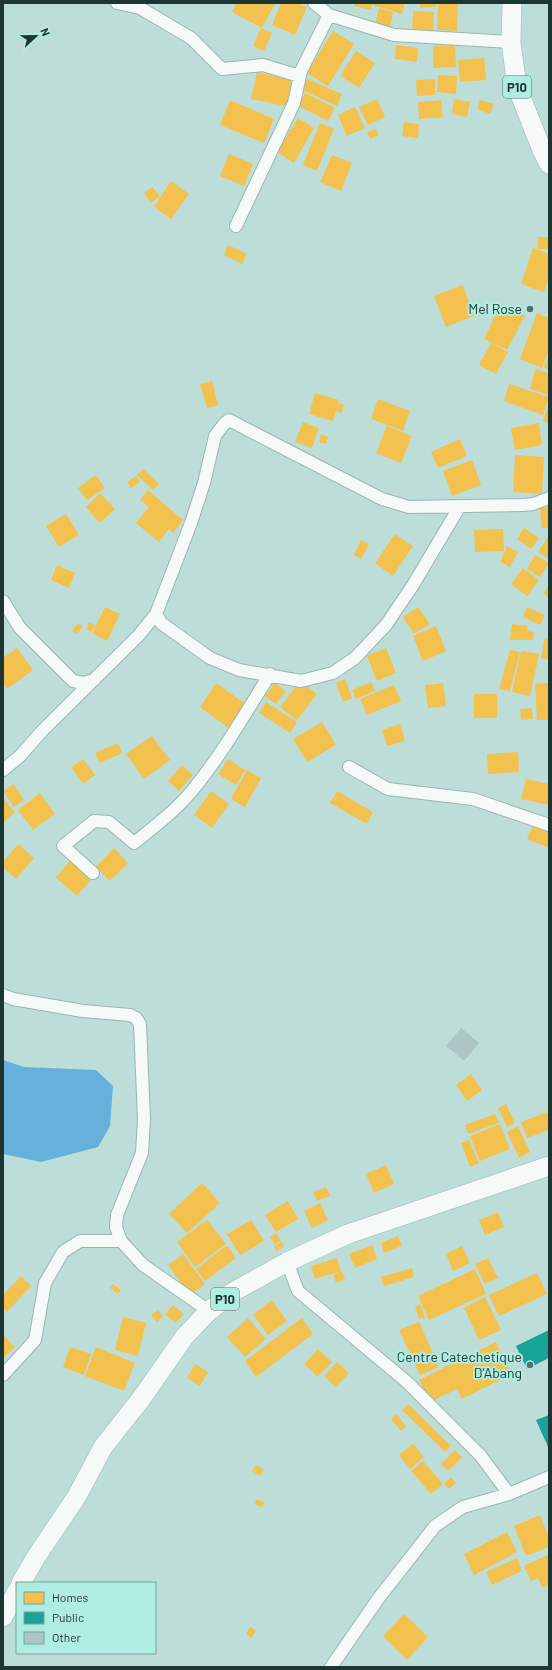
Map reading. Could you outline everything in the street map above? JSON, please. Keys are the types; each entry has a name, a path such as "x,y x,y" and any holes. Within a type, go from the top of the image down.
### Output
{"main road":[{"name":"P10","path":"512,3 511,42 517,87 549,164"},
{"name":"P10","path":"22,1582 36,1557 77,1496 103,1446 141,1399 185,1336 209,1311 233,1292 287,1262 348,1234 549,1166"},
{"path":"3,1617 16,1593"}],"street":[{"path":"118,3 140,8 191,38 222,69 263,65 299,76"},
{"path":"314,3 329,15 394,35 511,42"},
{"path":"236,226 294,103 299,76 329,15"},
{"path":"3,770 20,756 42,731 139,635 156,614 171,577 204,483 215,436 229,420 382,499 409,507 523,505 533,504 549,498"},
{"path":"156,614 161,623 210,658 240,670 270,674 301,681 333,673 355,658 386,625 414,585 460,506"},
{"path":"3,601 20,628 73,681 84,683 94,680"},
{"path":"93,873 63,846 94,821 109,822 134,843 162,821 191,792 223,748 270,674"},
{"path":"349,767 388,789 472,799 549,825"},
{"path":"3,995 13,999 84,1011 130,1015 136,1018 140,1024 144,1119 142,1153 124,1202 117,1216 116,1227 121,1241 143,1265 209,1311"},
{"path":"3,1375 35,1340 45,1283 63,1252 80,1241 121,1241"},
{"path":"287,1262 298,1291 407,1382 480,1455 509,1494"},
{"path":"332,1667 387,1587 434,1526 463,1507 509,1494 549,1477"}],"path":[{"path":"465,1439 489,1409 549,1358"}],"water":[{"path":"3,1060 24,1067 96,1070 113,1086 110,1126 98,1147 41,1162 3,1154"}],"building: Homes":[{"path":"237,3 275,3 262,28 232,12"},
{"path":"281,3 298,3 307,7 295,35 272,25"},
{"path":"355,3 372,3 371,10 354,6"},
{"path":"373,3 405,3 402,14 373,5"},
{"path":"420,3 436,3 436,7 420,8"},
{"path":"438,3 458,3 457,31 437,30"},
{"path":"379,8 393,12 390,28 375,24"},
{"path":"413,11 434,12 433,35 412,35"},
{"path":"261,28 272,33 264,51 253,46"},
{"path":"333,31 354,44 328,86 307,73"},
{"path":"396,45 418,48 417,62 395,59"},
{"path":"455,45 456,67 433,68 433,46"},
{"path":"356,51 375,63 359,88 340,76"},
{"path":"484,58 486,80 460,82 458,60"},
{"path":"257,72 295,81 290,107 251,99"},
{"path":"438,75 457,76 456,94 437,92"},
{"path":"307,79 342,94 337,106 302,90"},
{"path":"435,79 435,95 417,96 416,80"},
{"path":"305,93 335,108 328,121 299,106"},
{"path":"377,99 385,117 368,125 359,107"},
{"path":"454,99 470,102 467,117 452,114"},
{"path":"230,100 274,119 264,143 220,125"},
{"path":"441,100 443,117 419,119 418,102"},
{"path":"480,100 494,104 490,114 477,109"},
{"path":"355,107 365,128 347,136 338,115"},
{"path":"298,118 314,128 294,163 277,152"},
{"path":"404,122 419,124 418,138 402,136"},
{"path":"320,123 334,129 317,171 303,165"},
{"path":"376,129 379,135 370,139 367,132"},
{"path":"229,154 253,164 244,186 220,176"},
{"path":"332,155 352,163 341,191 320,182"},
{"path":"171,181 189,194 171,219 154,207"},
{"path":"152,187 160,196 151,203 144,193"},
{"path":"538,237 549,237 549,249 538,249"},
{"path":"228,245 247,254 242,264 224,255"},
{"path":"533,248 549,254 549,277 544,292 521,284"},
{"path":"463,285 474,316 446,327 434,296"},
{"path":"501,304 525,316 507,350 484,339"},
{"path":"537,313 549,318 549,350 542,368 520,359"},
{"path":"491,343 508,352 496,374 479,365"},
{"path":"549,355 549,370 544,367"},
{"path":"535,369 549,373 549,395 530,389"},
{"path":"212,381 218,405 207,408 200,384"},
{"path":"509,384 549,397 543,415 504,401"},
{"path":"315,393 339,400 333,421 309,414"},
{"path":"378,399 410,411 403,431 371,419"},
{"path":"549,402 549,423 543,421"},
{"path":"339,403 344,405 342,413 336,411"},
{"path":"303,422 319,428 312,448 295,442"},
{"path":"539,423 542,445 515,450 511,428"},
{"path":"387,426 412,436 401,463 376,453"},
{"path":"321,434 328,437 326,444 319,442"},
{"path":"460,439 467,456 438,468 431,452"},
{"path":"515,455 544,457 542,494 513,492"},
{"path":"472,460 481,485 452,496 443,471"},
{"path":"143,469 159,484 153,490 137,475"},
{"path":"96,475 105,488 87,500 78,488"},
{"path":"136,476 140,482 131,488 127,482"},
{"path":"148,490 183,520 173,533 169,529 159,542 136,523 149,507 140,500"},
{"path":"100,493 115,509 100,523 86,507"},
{"path":"549,507 549,528 542,528 540,508"},
{"path":"66,514 79,535 59,547 46,526"},
{"path":"524,528 539,538 531,549 517,539"},
{"path":"503,529 504,551 475,552 474,530"},
{"path":"395,534 413,546 393,576 375,563"},
{"path":"549,535 549,559 538,552"},
{"path":"361,540 369,544 361,559 354,555"},
{"path":"507,546 518,552 510,567 500,562"},
{"path":"535,555 549,563 540,577 527,569"},
{"path":"57,565 75,573 69,588 51,580"},
{"path":"523,568 539,580 527,596 511,584"},
{"path":"549,585 549,598 543,593"},
{"path":"105,607 120,614 107,641 92,633"},
{"path":"418,607 430,624 414,634 403,617"},
{"path":"527,607 545,615 540,625 523,617"},
{"path":"89,622 95,625 91,632 86,629"},
{"path":"78,623 83,627 77,634 72,631"},
{"path":"512,624 528,626 527,631 534,632 533,640 510,640"},
{"path":"436,626 446,651 423,661 413,636"},
{"path":"545,638 549,639 549,660 541,658"},
{"path":"17,648 33,670 7,689 3,684 3,658"},
{"path":"386,648 396,673 377,681 367,656"},
{"path":"510,650 520,652 510,691 499,689"},
{"path":"521,651 539,654 530,696 512,692"},
{"path":"345,679 352,698 343,702 336,683"},
{"path":"300,681 317,694 297,720 280,707"},
{"path":"371,682 375,691 356,699 352,690"},
{"path":"216,683 247,705 230,729 200,707"},
{"path":"275,683 286,691 276,704 265,696"},
{"path":"443,683 446,706 428,708 425,685"},
{"path":"549,683 549,720 537,720 535,684"},
{"path":"394,685 401,701 367,715 360,699"},
{"path":"474,694 497,694 497,718 474,718"},
{"path":"266,702 297,722 290,733 259,713"},
{"path":"532,708 533,719 521,720 520,709"},
{"path":"322,722 336,745 307,762 293,739"},
{"path":"400,724 405,741 387,746 382,730"},
{"path":"152,736 170,760 144,779 126,754"},
{"path":"118,743 122,753 100,763 95,753"},
{"path":"518,752 519,772 488,774 487,754"},
{"path":"83,759 95,775 83,784 71,767"},
{"path":"228,759 245,770 236,785 218,774"},
{"path":"182,765 193,775 179,791 168,781"},
{"path":"247,770 261,778 245,807 231,799"},
{"path":"526,779 549,784 549,805 521,799"},
{"path":"14,784 24,800 14,807 3,791"},
{"path":"211,791 229,804 212,828 194,815"},
{"path":"337,791 373,812 367,824 330,803"},
{"path":"40,793 55,814 33,830 18,810"},
{"path":"3,799 15,812 3,823"},
{"path":"534,823 549,828 549,848 527,839"},
{"path":"18,844 34,858 16,879 3,867 3,862"},
{"path":"114,848 128,863 110,881 96,867"},
{"path":"71,859 93,877 77,896 56,878"},
{"path":"471,1074 482,1090 467,1101 456,1085"},
{"path":"506,1104 515,1123 507,1127 498,1108"},
{"path":"547,1112 549,1119 549,1130 527,1138 521,1122"},
{"path":"495,1114 499,1123 468,1134 465,1125"},
{"path":"500,1124 510,1149 480,1161 470,1136"},
{"path":"518,1126 530,1152 519,1158 507,1132"},
{"path":"469,1140 479,1163 470,1167 461,1143"},
{"path":"386,1165 394,1184 374,1193 366,1174"},
{"path":"202,1183 220,1203 187,1233 169,1214"},
{"path":"326,1187 330,1196 317,1201 313,1192"},
{"path":"288,1201 298,1219 276,1232 265,1215"},
{"path":"320,1203 328,1220 312,1228 304,1211"},
{"path":"498,1212 504,1227 485,1235 479,1220"},
{"path":"207,1220 226,1244 195,1267 177,1242"},
{"path":"251,1220 264,1241 240,1255 227,1234"},
{"path":"276,1233 281,1241 275,1244 270,1237"},
{"path":"398,1236 402,1246 384,1253 381,1243"},
{"path":"282,1242 284,1247 276,1251 274,1246"},
{"path":"227,1245 236,1258 205,1281 196,1269"},
{"path":"372,1245 377,1259 355,1268 349,1254"},
{"path":"462,1246 470,1263 453,1271 446,1254"},
{"path":"183,1254 205,1284 190,1295 168,1265"},
{"path":"337,1258 341,1271 315,1279 311,1266"},
{"path":"488,1258 498,1278 485,1284 475,1264"},
{"path":"412,1268 414,1277 384,1286 381,1277"},
{"path":"475,1269 486,1294 429,1320 418,1296"},
{"path":"342,1271 345,1279 336,1283 333,1275"},
{"path":"537,1273 547,1294 499,1316 489,1295"},
{"path":"21,1276 31,1286 7,1312 3,1308 3,1295"},
{"path":"113,1284 121,1290 118,1294 110,1288"},
{"path":"485,1297 501,1330 479,1340 464,1308"},
{"path":"272,1300 287,1321 268,1335 253,1315"},
{"path":"420,1304 425,1317 419,1319 415,1306"},
{"path":"173,1305 184,1314 176,1323 165,1314"},
{"path":"158,1310 163,1316 157,1322 151,1315"},
{"path":"123,1317 146,1323 138,1356 115,1350"},
{"path":"248,1318 266,1339 245,1357 227,1337"},
{"path":"302,1318 313,1334 256,1377 245,1361"},
{"path":"419,1322 439,1367 420,1375 399,1330"},
{"path":"3,1335 15,1347 3,1358"},
{"path":"496,1342 512,1374 462,1399 457,1389 430,1402 419,1380"},
{"path":"70,1347 91,1354 84,1375 63,1367"},
{"path":"96,1347 135,1363 124,1391 85,1376"},
{"path":"318,1349 332,1362 318,1377 304,1364"},
{"path":"337,1362 349,1373 336,1387 324,1376"},
{"path":"195,1364 208,1372 200,1386 187,1378"},
{"path":"408,1404 451,1446 445,1452 402,1410"},
{"path":"396,1414 406,1426 401,1431 391,1419"},
{"path":"413,1444 424,1457 410,1469 399,1455"},
{"path":"455,1450 462,1457 448,1471 441,1464"},
{"path":"423,1461 443,1484 431,1494 411,1471"},
{"path":"256,1465 264,1470 260,1476 252,1471"},
{"path":"451,1477 456,1483 449,1489 444,1484"},
{"path":"256,1499 264,1502 263,1507 255,1505"},
{"path":"540,1515 549,1538 549,1547 526,1556 514,1526"},
{"path":"507,1532 517,1552 474,1575 464,1554"},
{"path":"549,1554 549,1585 542,1588 538,1578 531,1581 524,1566"},
{"path":"517,1558 522,1571 492,1585 486,1572"},
{"path":"404,1614 428,1637 407,1660 383,1636"},
{"path":"250,1627 256,1630 252,1638 246,1634"}],"building: Public":[{"path":"549,1330 549,1358 527,1369 516,1346"},
{"path":"549,1415 549,1449 536,1420"}],"building: Other":[{"path":"461,1028 479,1043 464,1061 446,1046"}],"place":[{"name":"Mel Rose","path":"530,309"},
{"name":"Centre Catechetique D’Abang","path":"530,1365"}]}
